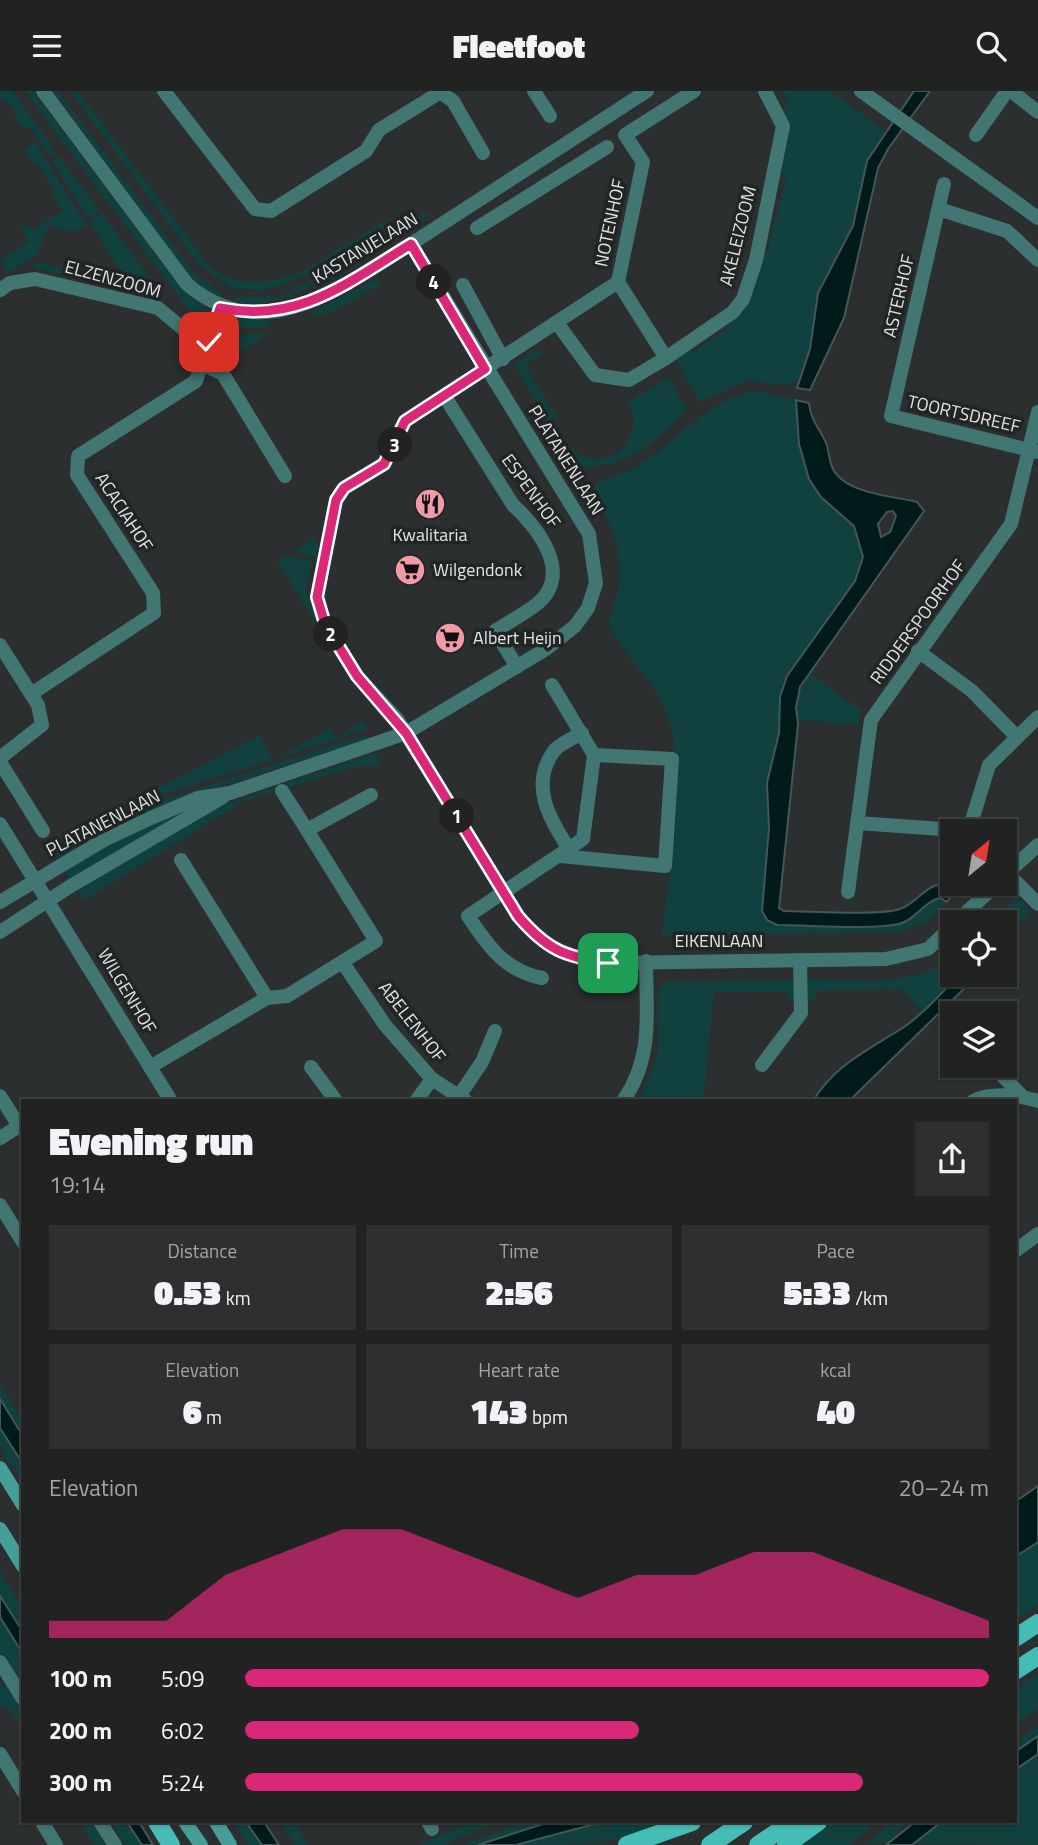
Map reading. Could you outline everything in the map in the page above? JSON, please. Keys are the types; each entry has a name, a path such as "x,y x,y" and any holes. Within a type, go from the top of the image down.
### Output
{"main road":[{"path":"0,1468 21,1502"},
{"path":"0,1529 21,1563"},
{"path":"1017,1637 1038,1623"},
{"path":"1017,1670 1038,1656"},
{"path":"158,1823 170,1845"},
{"path":"186,1823 199,1844"},
{"path":"217,1823 229,1845"},
{"path":"627,1845 689,1823"},
{"path":"710,1845 743,1823"},
{"path":"758,1845 791,1823"},
{"path":"786,1845 817,1823"}],"street":[{"name":"KASTANJELAAN","path":"43,91 187,285 220,308 246,313 272,312 303,305 332,292 411,244 640,93"},
{"path":"164,91 255,209 271,211 366,151 379,130 438,92 453,101 484,153"},
{"path":"534,91 550,115"},
{"name":"NOTENHOF","path":"666,358 618,282 643,162 625,135 694,91"},
{"name":"AKELEIZOOM","path":"666,358 733,311 743,299 756,260 783,127 765,91"},
{"path":"862,91 1038,218"},
{"path":"976,135 1009,91 1038,111"},
{"path":"577,134 591,156"},
{"path":"477,228 607,147"},
{"name":"ASTERHOF","path":"891,416 944,184"},
{"path":"486,193 499,213"},
{"path":"939,209 1007,231 1038,260"},
{"name":"PLATANENLAAN","path":"0,902 151,818 198,798 230,793 406,733 560,640 588,608 596,583 589,534 564,490 485,369 411,244"},
{"name":"ELZENZOOM","path":"0,290 10,283 35,279 158,308 190,334 209,342"},
{"name":"NOTENHOF","path":"485,369 618,282"},
{"path":"463,285 503,359"},
{"name":"ACACIAHOF","path":"31,694 154,613 153,593 77,475 76,465 78,456 196,381 220,308"},
{"path":"557,323 595,375 629,380 666,358"},
{"path":"202,364 223,374 285,476"},
{"path":"445,397 485,369"},
{"name":"EIKENLAAN","path":"445,397 405,421 384,464 344,488 336,500 317,597 325,624 357,676 406,733 504,894 537,938 556,951 608,963 886,959 928,949 940,937"},
{"name":"ESPENHOF","path":"445,397 513,505 526,517 550,551 552,572 547,593 538,603 495,631 517,667"},
{"name":"RIDDERSPOORHOF","path":"848,893 871,720 1011,524 1033,450 1038,412"},
{"name":"TOORTSDREEF","path":"891,416 1033,450"},
{"path":"0,645 38,705 42,725 0,760 43,831"},
{"path":"918,651 972,691 1017,737"},
{"path":"542,978 524,974 502,961 468,916 583,839 594,755 552,685"},
{"path":"973,819 989,765 1038,717"},
{"path":"564,853 547,816 541,778 554,750 582,733"},
{"path":"564,853 664,866 671,759 594,755"},
{"path":"150,1067 267,998 287,996 376,941 282,791"},
{"name":"PLATANENLAAN","path":"0,932 230,793"},
{"path":"307,831 370,795"},
{"path":"857,823 940,829"},
{"path":"0,824 36,880"},
{"name":"EIKENLAAN","path":"1017,864 1038,845"},
{"path":"181,860 267,998"},
{"name":"PLATANENLAAN","path":"36,880 50,901"},
{"path":"1017,887 1038,904"},
{"name":"EIKENLAAN","path":"968,910 983,896"},
{"name":"WILGENHOF","path":"50,901 171,1099"},
{"path":"762,1065 801,1013 800,960"},
{"path":"624,1099 634,1084 646,1050 646,961"},
{"name":"ABELENHOF","path":"343,963 385,1025 432,1079 463,1098 495,1031"},
{"path":"311,1067 335,1099"},
{"path":"1005,1078 1022,1096"},
{"path":"417,1099 432,1079"},
{"path":"0,1096 19,1126 0,1138"},
{"path":"978,1099 1022,1096 1038,1101"},
{"path":"0,1205 21,1239"},
{"path":"1017,1250 1038,1234"},
{"path":"2,1668 21,1696"},
{"path":"0,1754 21,1788"},
{"path":"43,1823 56,1845"},
{"path":"101,1823 115,1845"}],"shaded area":[{"path":"0,91 12,91 56,152 50,157 32,129 18,125 13,106 0,100"},
{"path":"25,91 33,91 174,280 190,297 207,309 204,323 182,301"},
{"path":"53,91 58,91 192,271 222,294 220,298 199,285 186,271"},
{"path":"70,91 78,91 206,262 227,277 251,282 289,276 301,272 386,220 389,224 307,274 283,285 262,290 232,288 201,267"},
{"path":"781,91 830,91 885,131 867,161 849,235 821,284 810,349 800,378 788,385 747,380 700,402 674,358 687,349 694,351 730,328 727,323 762,255 768,250 786,176 780,174 789,135 784,109 788,101"},
{"path":"914,91 930,91 888,149 878,168 844,318 810,390 797,388 810,349 818,293 853,226 867,161"},
{"path":"35,142 86,225 73,232 48,225 38,254 6,274 0,260 29,242 21,229 28,225 32,230 62,211 53,196 56,193 38,163 34,165 24,150 0,165"},
{"path":"59,156 99,210 88,218 52,161"},
{"path":"426,212 430,215 375,249 374,244"},
{"path":"102,213 158,289 151,294 34,268 36,262 109,279 121,272 90,222"},
{"path":"360,254 362,257 332,275 286,297 234,303 235,298 281,296"},
{"path":"377,279 380,285 339,308 314,318 312,312"},
{"path":"235,318 270,320 271,326 226,330"},
{"path":"268,333 228,360 218,345 221,335"},
{"path":"539,349 542,354 525,366 557,417 549,422 516,367 518,362"},
{"path":"668,377 687,410 651,443 626,458 596,467 578,468 553,427 556,424 576,452 589,458 612,456 622,449 633,428 633,416 628,403"},
{"path":"758,391 796,400 799,444 806,471 828,503 854,526 863,557 855,581 788,676 780,697 779,732 767,783 769,822 762,911 893,924 908,921 938,898 946,903 927,921 901,932 662,936 673,849 676,753 671,725 662,702 609,627 618,590 619,562 614,536 590,488 639,465 725,401"},
{"path":"796,400 809,403 813,419 826,443 833,469 839,477 859,489 917,502 924,511 800,687 779,908 784,911 844,913 890,911 907,906 933,886 940,885 940,896 952,896 946,902 941,898 930,902 899,924 856,927 777,925 767,920 762,911 769,828 767,783 779,733 780,697 787,676 855,581 863,557 854,526 821,497 809,479 799,444","holes":["893,511 896,516 890,532 881,537 878,524 887,512"]},
{"path":"313,539 319,548 316,557 294,552"},
{"path":"286,556 312,562 305,592 313,604 317,625 278,562"},
{"path":"810,674 862,711 857,725 797,719 797,697"},
{"path":"364,721 367,729 275,759 330,728 336,737"},
{"path":"260,735 272,760 137,802 136,800"},
{"path":"366,735 368,739 207,791 60,862 50,847 117,815"},
{"path":"375,753 382,765 353,767 242,802 84,900 76,887 220,806"},
{"path":"201,801 72,881 64,869 104,844"},
{"path":"1014,899 1020,899 1028,907 1028,914 1017,925 1017,910 1003,910"},
{"path":"940,966 940,987 947,987 922,1012 901,989 815,991 815,1000 807,1000 807,980 882,980"},
{"path":"795,980 796,999 788,1000 787,992 714,992 703,1099 640,1099 658,1053 659,987 663,982"},
{"path":"947,987 966,987 951,1001 940,1001 940,1012 851,1099 814,1099 842,1067 912,1021"},
{"path":"0,1385 21,1418 21,1433 0,1399"},
{"path":"0,1399 21,1433 21,1461 0,1428"},
{"path":"0,1428 21,1461 21,1481 0,1447"},
{"path":"1038,1486 1038,1542 1017,1556 1017,1501"},
{"path":"1038,1542 1038,1605 1017,1619 1017,1556"},
{"path":"0,1571 21,1605 21,1629 0,1596"},
{"path":"0,1596 21,1629 21,1651 0,1617"},
{"path":"0,1617 21,1651 21,1682 18,1681 0,1652"},
{"path":"1038,1674 1038,1708 1017,1724 1017,1689"},
{"path":"0,1685 7,1687 21,1709 21,1727 7,1705 0,1709"},
{"path":"1038,1726 1038,1845 866,1843 893,1823 906,1823 888,1842 915,1823 1017,1823 1017,1742"},
{"path":"1038,1736 1038,1754 1017,1769 1017,1751"},
{"path":"81,1823 92,1823 105,1845 94,1845"},
{"path":"112,1823 128,1823 142,1845 125,1845"},
{"path":"128,1823 140,1823 153,1845 142,1845"},
{"path":"233,1823 247,1823 262,1845 248,1845"},
{"path":"247,1823 265,1823 279,1845 262,1845"},
{"path":"281,1823 295,1823 308,1845 295,1845"},
{"path":"469,1823 497,1823 443,1845 419,1845"},
{"path":"520,1823 546,1823 478,1845 462,1845"},
{"path":"546,1823 598,1823 516,1845 478,1845"},
{"path":"598,1823 672,1823 654,1830 597,1842 516,1845"},
{"path":"827,1823 877,1823 848,1845 796,1845"},
{"path":"914,1823 940,1823 912,1845 886,1845"}],"place":[{"name":"Kwalitaria","path":"430,504"},
{"name":"Wilgendonk","path":"410,570"},
{"name":"Albert Heijn","path":"450,638"}],"route":[{"path":"209,342 220,308 246,313 272,312 303,305 332,292 411,244 428,270 485,369 405,421 392,454 384,464 344,488 336,500 317,597 325,624 357,676 397,719 518,916 537,938 556,951 608,963"}]}
